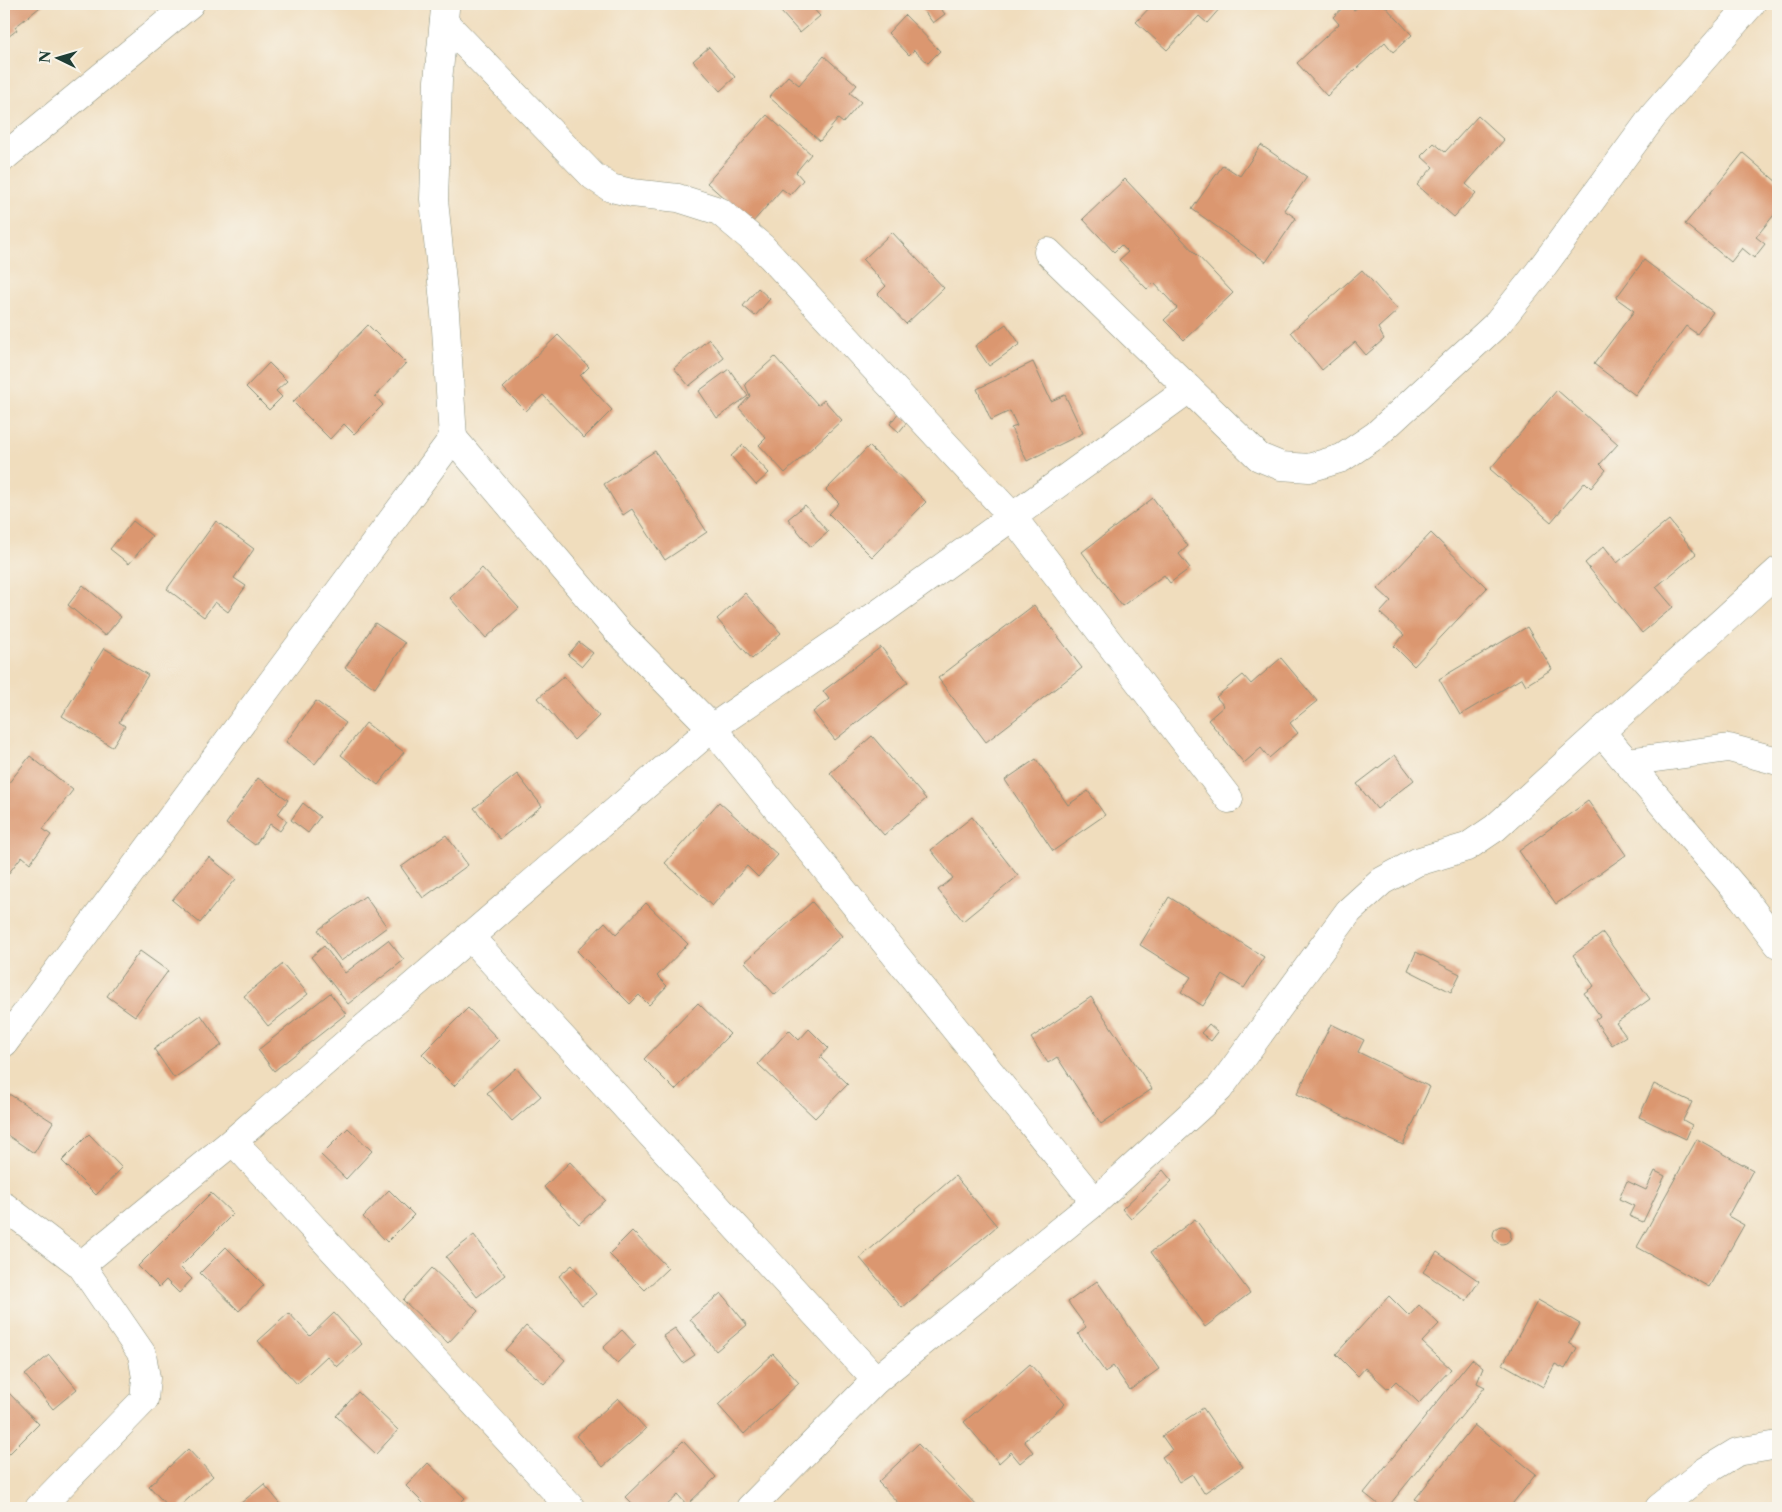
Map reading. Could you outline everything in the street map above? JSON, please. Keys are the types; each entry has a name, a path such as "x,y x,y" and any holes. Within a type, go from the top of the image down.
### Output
{"street":[{"path":"4,157 190,4"},
{"path":"1048,252 1260,457 1281,466 1309,468 1342,458 1376,435 1498,323 1538,273 1654,115 1751,4"},
{"path":"445,13 438,81 434,200 445,314 453,438 618,632 712,728 1095,1202"},
{"path":"445,13 593,176 611,188 632,193 678,198 719,211 762,247 1011,515 1230,799"},
{"path":"81,1265 233,1141 712,728 875,616 1011,515 1189,388"},
{"path":"4,1043 453,438"},
{"path":"766,1503 876,1380 1095,1202 1219,1089 1349,911 1382,881 1417,862 1467,847 1495,828 1778,571"},
{"path":"1601,732 1743,898 1778,944"},
{"path":"1627,762 1729,748 1778,760"},
{"path":"469,936 876,1380"},
{"path":"233,1141 571,1508"},
{"path":"4,1206 81,1265 142,1354 146,1378 144,1400 39,1508"},
{"path":"1659,1508 1704,1472 1737,1452 1778,1445"}],"building":[{"path":"4,4 44,4 15,27 17,30 4,40"},
{"path":"790,4 809,4 820,16 800,33 781,12"},
{"path":"919,4 937,4 945,14 933,23"},
{"path":"1153,4 1220,4 1222,6 1207,23 1199,16 1167,50 1136,22"},
{"path":"1347,4 1354,10 1362,4 1383,4 1412,35 1393,52 1385,42 1327,96 1297,63 1339,24 1333,17"},
{"path":"905,15 940,51 928,63 914,50 909,55 888,33"},
{"path":"709,47 735,77 720,91 693,61"},
{"path":"824,56 857,85 850,93 861,102 843,123 838,119 820,141 769,97 788,76 799,85"},
{"path":"767,115 811,154 796,172 803,180 790,195 782,189 752,223 707,183"},
{"path":"1478,116 1504,140 1466,184 1476,193 1454,217 1417,185 1433,167 1421,156 1434,143 1445,152"},
{"path":"1261,145 1307,177 1284,210 1296,218 1266,262 1192,209 1223,165 1240,176"},
{"path":"1743,153 1778,183 1778,210 1756,237 1765,244 1754,258 1742,248 1731,262 1685,224"},
{"path":"1125,179 1233,293 1184,340 1164,320 1177,308 1154,283 1147,289 1119,260 1128,252 1121,245 1114,252 1083,219"},
{"path":"892,232 944,288 906,324 878,294 886,286 863,260"},
{"path":"1644,260 1713,312 1697,334 1686,326 1635,395 1594,364 1634,311 1616,298"},
{"path":"1362,270 1398,310 1378,328 1384,339 1366,355 1355,342 1322,370 1291,332"},
{"path":"758,288 770,299 755,316 743,306"},
{"path":"1006,324 1020,344 989,366 975,346"},
{"path":"368,325 406,363 375,396 383,405 354,434 344,424 330,439 293,402"},
{"path":"558,335 589,367 580,376 612,410 584,438 543,395 526,411 503,388"},
{"path":"709,339 724,358 689,386 674,368"},
{"path":"775,357 818,405 824,400 842,420 785,473 759,445 766,438 739,408 750,396 745,384"},
{"path":"1033,362 1051,401 1065,395 1083,433 1027,461 1011,428 1017,426 1010,411 991,420 977,389"},
{"path":"269,363 287,381 276,391 282,397 269,410 246,387"},
{"path":"729,369 748,396 717,418 699,391"},
{"path":"1557,390 1618,444 1600,464 1606,470 1591,488 1585,482 1551,522 1490,469"},
{"path":"899,412 908,421 899,432 890,424"},
{"path":"743,445 769,473 756,485 731,456"},
{"path":"869,446 926,502 872,557 829,514 839,503 826,490"},
{"path":"655,451 707,532 665,560 632,509 623,515 604,484"},
{"path":"1153,498 1188,546 1179,554 1190,568 1170,583 1164,575 1122,606 1082,552"},
{"path":"805,505 828,532 811,547 788,519"},
{"path":"1669,520 1696,554 1656,587 1673,607 1642,633 1585,563 1604,546 1617,563"},
{"path":"133,521 152,536 129,564 110,549"},
{"path":"216,521 254,549 234,578 246,586 228,612 215,602 204,617 167,589"},
{"path":"1431,533 1487,588 1414,666 1394,646 1404,635 1380,613 1391,601 1378,589"},
{"path":"482,568 519,608 486,638 450,598"},
{"path":"83,585 121,617 105,636 68,605"},
{"path":"745,593 781,633 752,659 717,619"},
{"path":"1034,605 1082,668 986,742 938,678"},
{"path":"375,623 405,643 375,688 345,668"},
{"path":"1527,627 1552,669 1526,685 1522,678 1460,715 1439,679"},
{"path":"579,642 593,653 582,666 568,655"},
{"path":"881,647 908,682 835,740 813,712 829,699 823,691"},
{"path":"104,648 148,675 119,722 125,726 112,747 62,716"},
{"path":"1281,658 1317,701 1290,723 1298,733 1269,758 1261,748 1244,763 1208,720 1224,706 1216,697 1243,675 1251,684"},
{"path":"564,676 599,716 574,740 538,698"},
{"path":"316,701 346,723 315,764 286,742"},
{"path":"366,723 404,752 378,785 341,755"},
{"path":"872,736 926,799 884,835 830,773"},
{"path":"1395,755 1414,780 1377,809 1357,784"},
{"path":"30,756 73,790 43,829 51,835 30,863 22,856 8,874 4,870 4,789"},
{"path":"1036,759 1068,805 1088,791 1105,815 1053,851 1005,780"},
{"path":"517,774 542,806 500,839 474,808"},
{"path":"258,778 288,800 278,814 287,821 280,831 270,824 255,845 226,824"},
{"path":"1588,801 1626,855 1556,904 1519,851"},
{"path":"719,802 778,855 758,877 747,866 712,906 665,863"},
{"path":"303,803 320,817 308,833 291,820"},
{"path":"972,817 1018,876 963,921 938,890 953,878 931,850"},
{"path":"446,835 468,865 423,898 401,867"},
{"path":"209,857 236,879 200,923 172,900"},
{"path":"365,896 387,927 341,961 318,930"},
{"path":"1169,897 1264,957 1244,988 1223,975 1203,1006 1181,992 1191,977 1140,945"},
{"path":"812,902 842,936 775,995 745,962"},
{"path":"646,903 688,944 657,976 667,986 649,1005 639,995 630,1004 577,951 605,922 616,934"},
{"path":"1603,933 1650,999 1616,1023 1626,1036 1612,1045 1595,1020 1600,1016 1584,993 1594,986 1573,955"},
{"path":"388,940 404,960 348,1004 311,957 324,946 345,973"},
{"path":"140,951 168,971 135,1016 107,996"},
{"path":"1416,952 1460,974 1451,992 1408,970"},
{"path":"283,964 308,994 268,1026 244,996"},
{"path":"330,993 346,1014 274,1071 258,1050"},
{"path":"1091,997 1152,1089 1101,1124 1057,1057 1048,1063 1031,1038"},
{"path":"698,1003 730,1034 675,1090 644,1059"},
{"path":"468,1008 499,1040 454,1086 422,1054"},
{"path":"201,1015 222,1045 174,1078 154,1049"},
{"path":"1209,1024 1218,1032 1211,1041 1201,1033"},
{"path":"1331,1024 1364,1040 1358,1052 1430,1087 1403,1145 1297,1094"},
{"path":"809,1029 828,1048 820,1057 848,1084 815,1118 758,1064 789,1030 799,1040"},
{"path":"516,1068 541,1096 512,1121 487,1093"},
{"path":"1654,1084 1692,1102 1683,1120 1692,1125 1686,1139 1639,1117"},
{"path":"9,1094 53,1122 34,1153 4,1133 4,1101"},
{"path":"348,1128 372,1151 346,1179 321,1155"},
{"path":"89,1134 122,1168 96,1195 62,1161"},
{"path":"1697,1139 1753,1170 1728,1216 1744,1225 1709,1287 1637,1247"},
{"path":"570,1162 605,1200 579,1224 544,1187"},
{"path":"1163,1170 1172,1181 1131,1219 1122,1209"},
{"path":"1655,1171 1665,1176 1643,1222 1629,1216 1634,1206 1619,1199 1627,1181 1646,1190"},
{"path":"955,1176 997,1226 902,1308 860,1258"},
{"path":"389,1190 414,1215 387,1242 363,1217"},
{"path":"211,1193 233,1214 180,1267 192,1279 179,1293 166,1280 159,1287 138,1266"},
{"path":"1195,1219 1250,1293 1205,1327 1151,1252"},
{"path":"1502,1226 1508,1229 1511,1235 1508,1241 1502,1244 1496,1241 1493,1235 1496,1229"},
{"path":"632,1231 668,1268 645,1290 609,1254"},
{"path":"474,1235 505,1275 477,1297 446,1257"},
{"path":"226,1247 264,1285 239,1311 200,1273"},
{"path":"1437,1252 1479,1281 1466,1301 1423,1272"},
{"path":"572,1265 596,1294 582,1305 559,1276"},
{"path":"432,1268 478,1311 448,1343 403,1300"},
{"path":"1097,1281 1159,1369 1130,1390 1113,1366 1105,1372 1078,1334 1086,1327 1068,1302"},
{"path":"721,1293 747,1325 716,1351 690,1319"},
{"path":"1389,1296 1409,1316 1419,1305 1439,1324 1422,1342 1451,1369 1419,1403 1396,1381 1388,1389 1365,1368 1358,1376 1336,1354"},
{"path":"1538,1300 1580,1324 1569,1343 1577,1348 1565,1369 1555,1364 1543,1387 1503,1364"},
{"path":"289,1313 310,1336 334,1313 362,1344 337,1367 327,1356 297,1384 258,1341"},
{"path":"526,1326 565,1360 544,1384 505,1350"},
{"path":"675,1328 695,1355 683,1363 663,1336"},
{"path":"622,1330 636,1345 617,1363 603,1348"},
{"path":"773,1354 799,1383 744,1434 718,1405"},
{"path":"49,1355 77,1389 53,1409 25,1375"},
{"path":"1472,1359 1483,1368 1477,1383 1485,1387 1387,1508 1383,1508 1364,1493"},
{"path":"1030,1364 1065,1404 1024,1441 1033,1452 1020,1463 1011,1452 999,1463 964,1422"},
{"path":"6,1390 39,1424 4,1459 4,1393"},
{"path":"358,1392 398,1430 376,1454 336,1416"},
{"path":"618,1398 646,1429 603,1467 576,1436"},
{"path":"1203,1408 1243,1467 1204,1493 1192,1474 1179,1482 1162,1457 1172,1450 1162,1436"},
{"path":"1474,1425 1536,1474 1509,1508 1427,1508 1415,1499"},
{"path":"683,1441 716,1477 687,1505 678,1495 664,1508 636,1508 625,1497"},
{"path":"918,1444 979,1508 903,1508 878,1482"},
{"path":"188,1449 213,1476 178,1508 169,1508 149,1486"},
{"path":"428,1463 465,1498 455,1508 428,1508 406,1486"},
{"path":"264,1484 284,1508 235,1508"}]}
